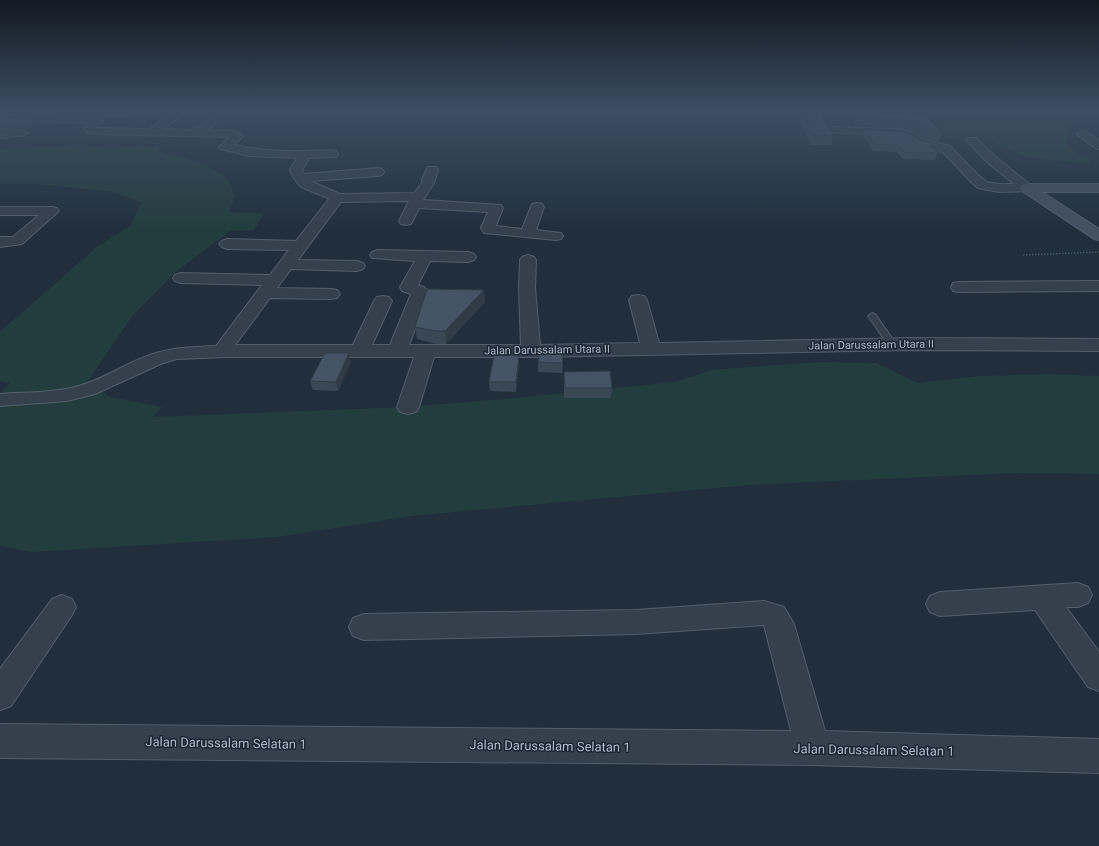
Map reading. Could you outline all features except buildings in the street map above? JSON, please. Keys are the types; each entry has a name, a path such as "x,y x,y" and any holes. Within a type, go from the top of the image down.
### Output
{"street":[{"path":"242,150 303,155 332,154"},
{"path":"948,150 974,178 983,185 999,188 1099,188"},
{"path":"982,150 1026,188 1099,236"},
{"path":"303,155 304,156 296,170 299,178 317,191 333,195 337,198 416,201 496,208 488,228 489,230 556,236"},
{"path":"406,221 428,182 432,170"},
{"path":"299,178 378,172"},
{"path":"225,351 226,344 337,198"},
{"path":"527,234 537,207"},
{"path":"0,211 52,211 17,241 0,242"},
{"path":"227,244 301,246"},
{"path":"378,256 468,257"},
{"path":"398,350 420,293 408,287 425,256"},
{"path":"528,260 527,288 531,350"},
{"path":"287,264 357,266"},
{"path":"181,278 270,286 331,294"},
{"path":"959,287 1099,286"},
{"path":"638,300 651,348"},
{"path":"360,350 383,301"},
{"name":"Jalan Darussalam Utara II","path":"1,400 67,394 88,390 156,359 176,353 225,351 531,350 892,344 1099,345"},
{"path":"408,407 426,350"},
{"path":"940,604 1078,595"},
{"path":"1043,598 1099,677"},
{"path":"0,695 62,607"},
{"path":"364,627 636,622 764,613 774,616 779,624 813,748"},
{"name":"Jalan Darussalam Selatan 1","path":"0,741 813,748 1099,756"}],"lane":[{"path":"872,316 892,344"}],"path":[{"path":"1023,255 1099,252"}],"green space":[{"path":"0,150 157,150 203,163 227,178 235,196 229,212 264,213 254,230 230,231 177,271 133,315 87,382 110,397 162,407 153,417 408,407 675,382 712,370 819,362 876,363 918,383 981,376 1047,374 1099,376 1099,474 1014,473 748,485 411,516 277,537 31,552 0,546 0,393 10,383 0,381 0,332 98,246 130,226 141,203 115,192 38,184 0,184"},
{"path":"1012,150 1074,150 1089,159 1091,164 1025,157"}]}
